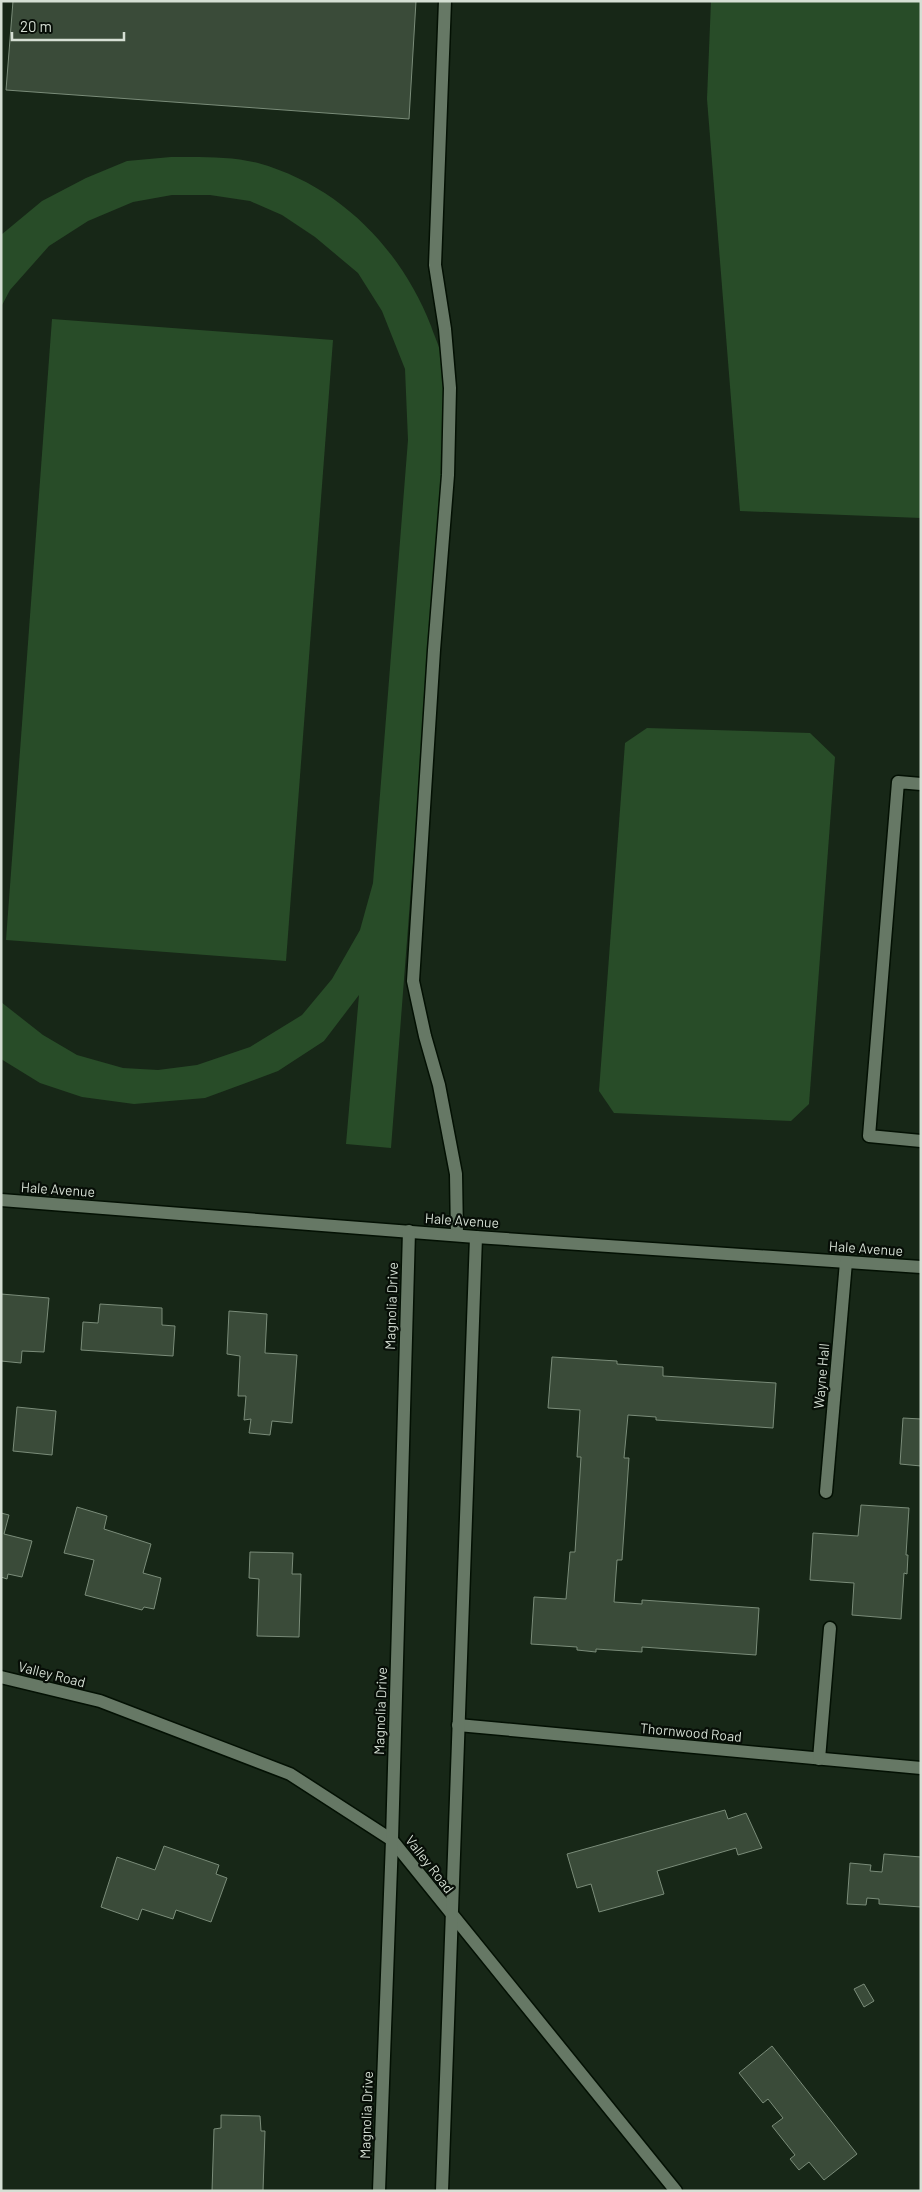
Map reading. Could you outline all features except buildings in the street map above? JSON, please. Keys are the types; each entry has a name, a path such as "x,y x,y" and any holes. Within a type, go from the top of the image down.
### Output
{"street":[{"path":"445,1 435,265 445,329 450,388 448,476 434,650 413,981 425,1036 439,1085 456,1174 457,1235"},
{"path":"921,784 898,782 870,1136 921,1141"},
{"name":"Hale Avenue","path":"1,1200 457,1235 921,1267"},
{"name":"Magnolia Drive","path":"379,2191 392,1840 408,1231"},
{"path":"442,2191 476,1236"},
{"name":"Wayne Hall","path":"826,1492 846,1262"},
{"path":"819,1759 830,1628"},
{"name":"Valley Road","path":"1,1677 100,1701 290,1774 392,1840 676,2191"},
{"name":"Thornwood Road","path":"458,1725 921,1768"}],"green space":[{"path":"711,1 921,1 921,518 740,511 707,99"},
{"path":"171,157 226,158 258,163 288,173 315,187 341,204 364,224 403,271 431,326 444,365 449,396 391,1148 346,1144 359,995 324,1041 278,1071 205,1098 134,1104 82,1097 40,1083 1,1059 1,1002 43,1035 77,1055 123,1068 158,1070 197,1065 250,1047 302,1015 332,979 360,930 373,883 408,440 405,369 382,311 358,273 315,237 282,215 250,201 210,195 172,195 133,202 88,221 49,246 10,290 1,307 1,235 42,201 86,178 127,161"},
{"path":"52,319 333,340 286,961 6,940"},
{"path":"647,728 810,733 835,757 809,1104 791,1121 614,1113 599,1091 625,743"}]}
